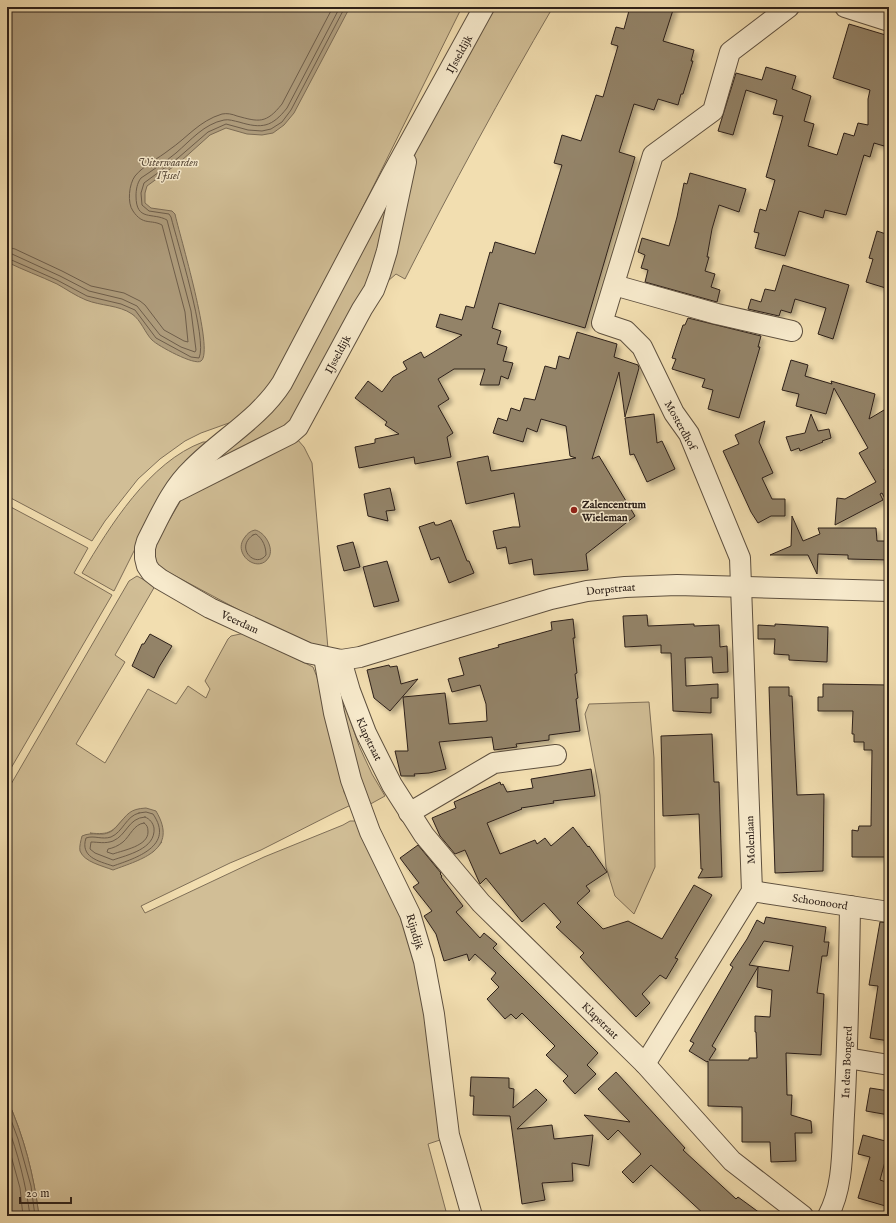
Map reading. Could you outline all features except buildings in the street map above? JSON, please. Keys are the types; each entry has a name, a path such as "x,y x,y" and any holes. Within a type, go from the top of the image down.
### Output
{"street":[{"name":"IJsseldijk","path":"147,566 145,548 147,541 181,480 206,455 255,416 274,396 282,384 388,183 484,7"},
{"name":"Mosterdhof","path":"741,586 740,558 689,434 674,413 642,348 626,330 602,323 653,156 713,111 730,52 789,7"},
{"path":"846,7 889,21"},
{"name":"IJsseldijk","path":"172,494 290,434 298,427 362,309 374,290 387,252 410,142"},
{"path":"614,285 717,314 792,330"},
{"name":"Veerdam","path":"147,566 151,572 160,579 210,608 308,653 333,659"},
{"name":"Dorpstraat","path":"333,659 360,657 551,599 587,591 625,587 741,586 889,591"},
{"name":"Molenlaan","path":"741,586 752,891"},
{"name":"Klapstraat","path":"333,659 350,691 366,733 392,785 424,835 481,903 645,1064 732,1161 803,1216"},
{"name":"Rijndijk","path":"333,659 334,713 353,786 370,832 400,890 410,914 424,961 434,1014 449,1135 472,1216"},
{"path":"409,813 494,764 556,755"},
{"path":"645,1064 752,891"},
{"name":"Schoonoord","path":"752,891 889,912"},
{"name":"In den Bongerd","path":"828,1216 834,1206 839,1183 847,1058 850,906"},
{"path":"847,1058 889,1065"}],"green space":[{"name":"Uiterwaarden IJssel","path":"7,7 462,7 274,382 240,419 201,433 185,441 160,459 138,479 105,521 92,541 7,496"},
{"path":"492,7 553,7 477,142 405,279 396,274 380,288 415,154 422,137"},
{"path":"397,180 377,273 287,429 206,465 249,429"},
{"path":"297,439 304,447 312,463 328,649 315,645 252,617 155,565 153,548 181,500"},
{"path":"203,442 208,443 143,533 114,591 82,573 118,516 148,480 165,464 183,451"},
{"path":"7,505 88,548 74,573 112,595 7,775"},
{"path":"137,576 155,586 115,655 125,662 76,744 105,763 148,689 176,704 188,686 206,698 210,689 205,681 228,639 231,636 245,633 313,667 317,677 342,774 344,792 351,805 261,850 230,863 141,906 145,913 264,857 350,821 357,821 409,934 420,974 440,1140 428,1144 447,1215 446,1216 39,1216 28,1156 7,1099 7,791 129,581","holes":["125,817 162,842 153,852 90,833 106,833 117,826"]},
{"path":"337,687 339,687 359,746 372,774 385,796 365,807"},
{"path":"649,702 654,758 655,867 634,914 615,896 606,867 600,795 585,714 589,704"}],"water":[{"path":"7,7 350,7 294,113 284,125 273,133 262,135 247,134 226,128 210,135 181,161 147,186 145,203 151,208 172,211 175,214 189,266 200,316 204,353 201,361 197,362 184,358 156,343 152,340 138,320 127,311 86,300 57,284 7,262"},
{"path":"255,530 259,531 265,537 268,541 270,549 269,557 265,562 259,564 248,560 241,550 245,537"},
{"path":"146,808 156,811 162,824 163,835 160,844 154,851 135,862 113,870 94,863 82,855 80,851 80,844 82,836 111,832 129,813"},
{"path":"7,1099 28,1156 39,1216 7,1216"}],"place":[{"name":"Zalencentrum Wieleman","path":"574,510"}]}
